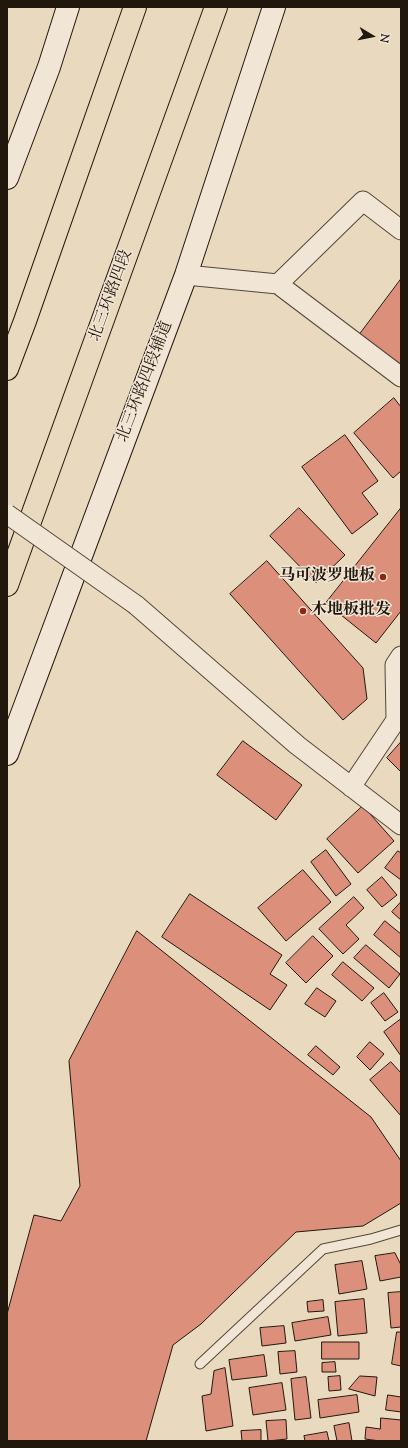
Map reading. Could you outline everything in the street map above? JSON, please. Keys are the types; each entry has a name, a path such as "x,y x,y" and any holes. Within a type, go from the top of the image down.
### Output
{"highway":[{"path":"7,369 31,306 135,7"},
{"name":"北三环路四段","path":"7,585 216,7"}],"main road":[{"path":"7,178 49,67 68,7"},
{"name":"北三环路四段辅道","path":"7,754 186,275 274,7"}],"street":[{"path":"278,284 363,202 401,230"},
{"path":"186,275 278,284 401,377"},
{"path":"7,514 136,605 297,745 401,825"},
{"path":"351,787 396,720 395,664 401,656"}],"lane":[{"path":"200,1364 323,1249 372,1239 401,1230"}],"building":[{"path":"401,279 401,365 360,334"},
{"path":"394,398 401,407 401,471 393,478 354,433"},
{"path":"345,435 378,481 362,493 378,514 352,534 302,467"},
{"path":"299,508 345,555 316,583 270,536"},
{"path":"401,508 401,611 376,643 326,603"},
{"path":"267,561 363,668 367,699 343,720 230,594"},
{"path":"243,741 302,785 276,820 217,775"},
{"path":"401,742 401,772 387,758"},
{"path":"363,806 394,841 358,873 327,839"},
{"path":"326,850 351,884 336,896 311,862"},
{"path":"398,851 401,853 401,880 385,868"},
{"path":"303,870 331,902 286,941 258,908"},
{"path":"382,877 397,895 382,907 367,890"},
{"path":"190,894 282,955 270,974 287,985 270,1010 162,937"},
{"path":"354,897 364,908 346,925 359,939 343,954 319,929"},
{"path":"401,902 401,920 392,912"},
{"path":"385,921 401,934 401,958 374,935"},
{"path":"137,931 371,1117 401,1161 401,1203 363,1226 296,1232 201,1324 173,1345 146,1441 7,1441 7,1314 34,1215 61,1221 80,1186 69,1061"},
{"path":"313,936 333,956 306,983 286,963"},
{"path":"366,945 400,974 389,988 354,958"},
{"path":"343,962 374,988 362,1001 332,975"},
{"path":"317,988 336,1001 325,1017 305,1004"},
{"path":"384,993 398,1012 385,1021 371,1003"},
{"path":"401,1019 401,1056 384,1032"},
{"path":"370,1042 384,1054 370,1070 357,1057"},
{"path":"316,1046 340,1067 333,1075 308,1055"},
{"path":"391,1062 401,1073 401,1116 370,1080"},
{"path":"395,1253 401,1265 401,1277 380,1281 375,1256"},
{"path":"362,1261 367,1289 339,1294 335,1265"},
{"path":"401,1292 401,1327 391,1328 388,1293"},
{"path":"364,1299 367,1333 338,1336 335,1302"},
{"path":"323,1300 324,1311 308,1312 307,1302"},
{"path":"328,1317 331,1335 295,1341 292,1323"},
{"path":"284,1326 286,1343 262,1346 260,1328"},
{"path":"397,1332 401,1332 401,1366 392,1364"},
{"path":"322,1342 359,1342 359,1359 322,1359"},
{"path":"295,1351 297,1372 280,1374 278,1352"},
{"path":"264,1355 267,1376 232,1380 229,1360"},
{"path":"335,1362 336,1372 322,1372 322,1363"},
{"path":"225,1368 233,1426 206,1431 202,1396 211,1394 214,1371"},
{"path":"340,1376 341,1390 329,1391 328,1377"},
{"path":"360,1376 377,1377 375,1396 349,1389"},
{"path":"306,1377 311,1418 295,1420 291,1379"},
{"path":"282,1383 286,1410 253,1415 249,1388"},
{"path":"357,1395 359,1412 320,1418 318,1400"},
{"path":"388,1395 401,1397 401,1412 386,1410"},
{"path":"381,1418 401,1420 401,1441 365,1439 366,1427 380,1429"},
{"path":"286,1420 287,1439 268,1441 266,1421"},
{"path":"349,1423 352,1441 337,1441 334,1426"},
{"path":"261,1430 261,1441 242,1441 241,1431"},
{"path":"327,1432 329,1441 305,1441 304,1436"}],"place":[{"name":"马可波罗地板","path":"383,577"},
{"name":"木地板批发","path":"303,611"}]}
